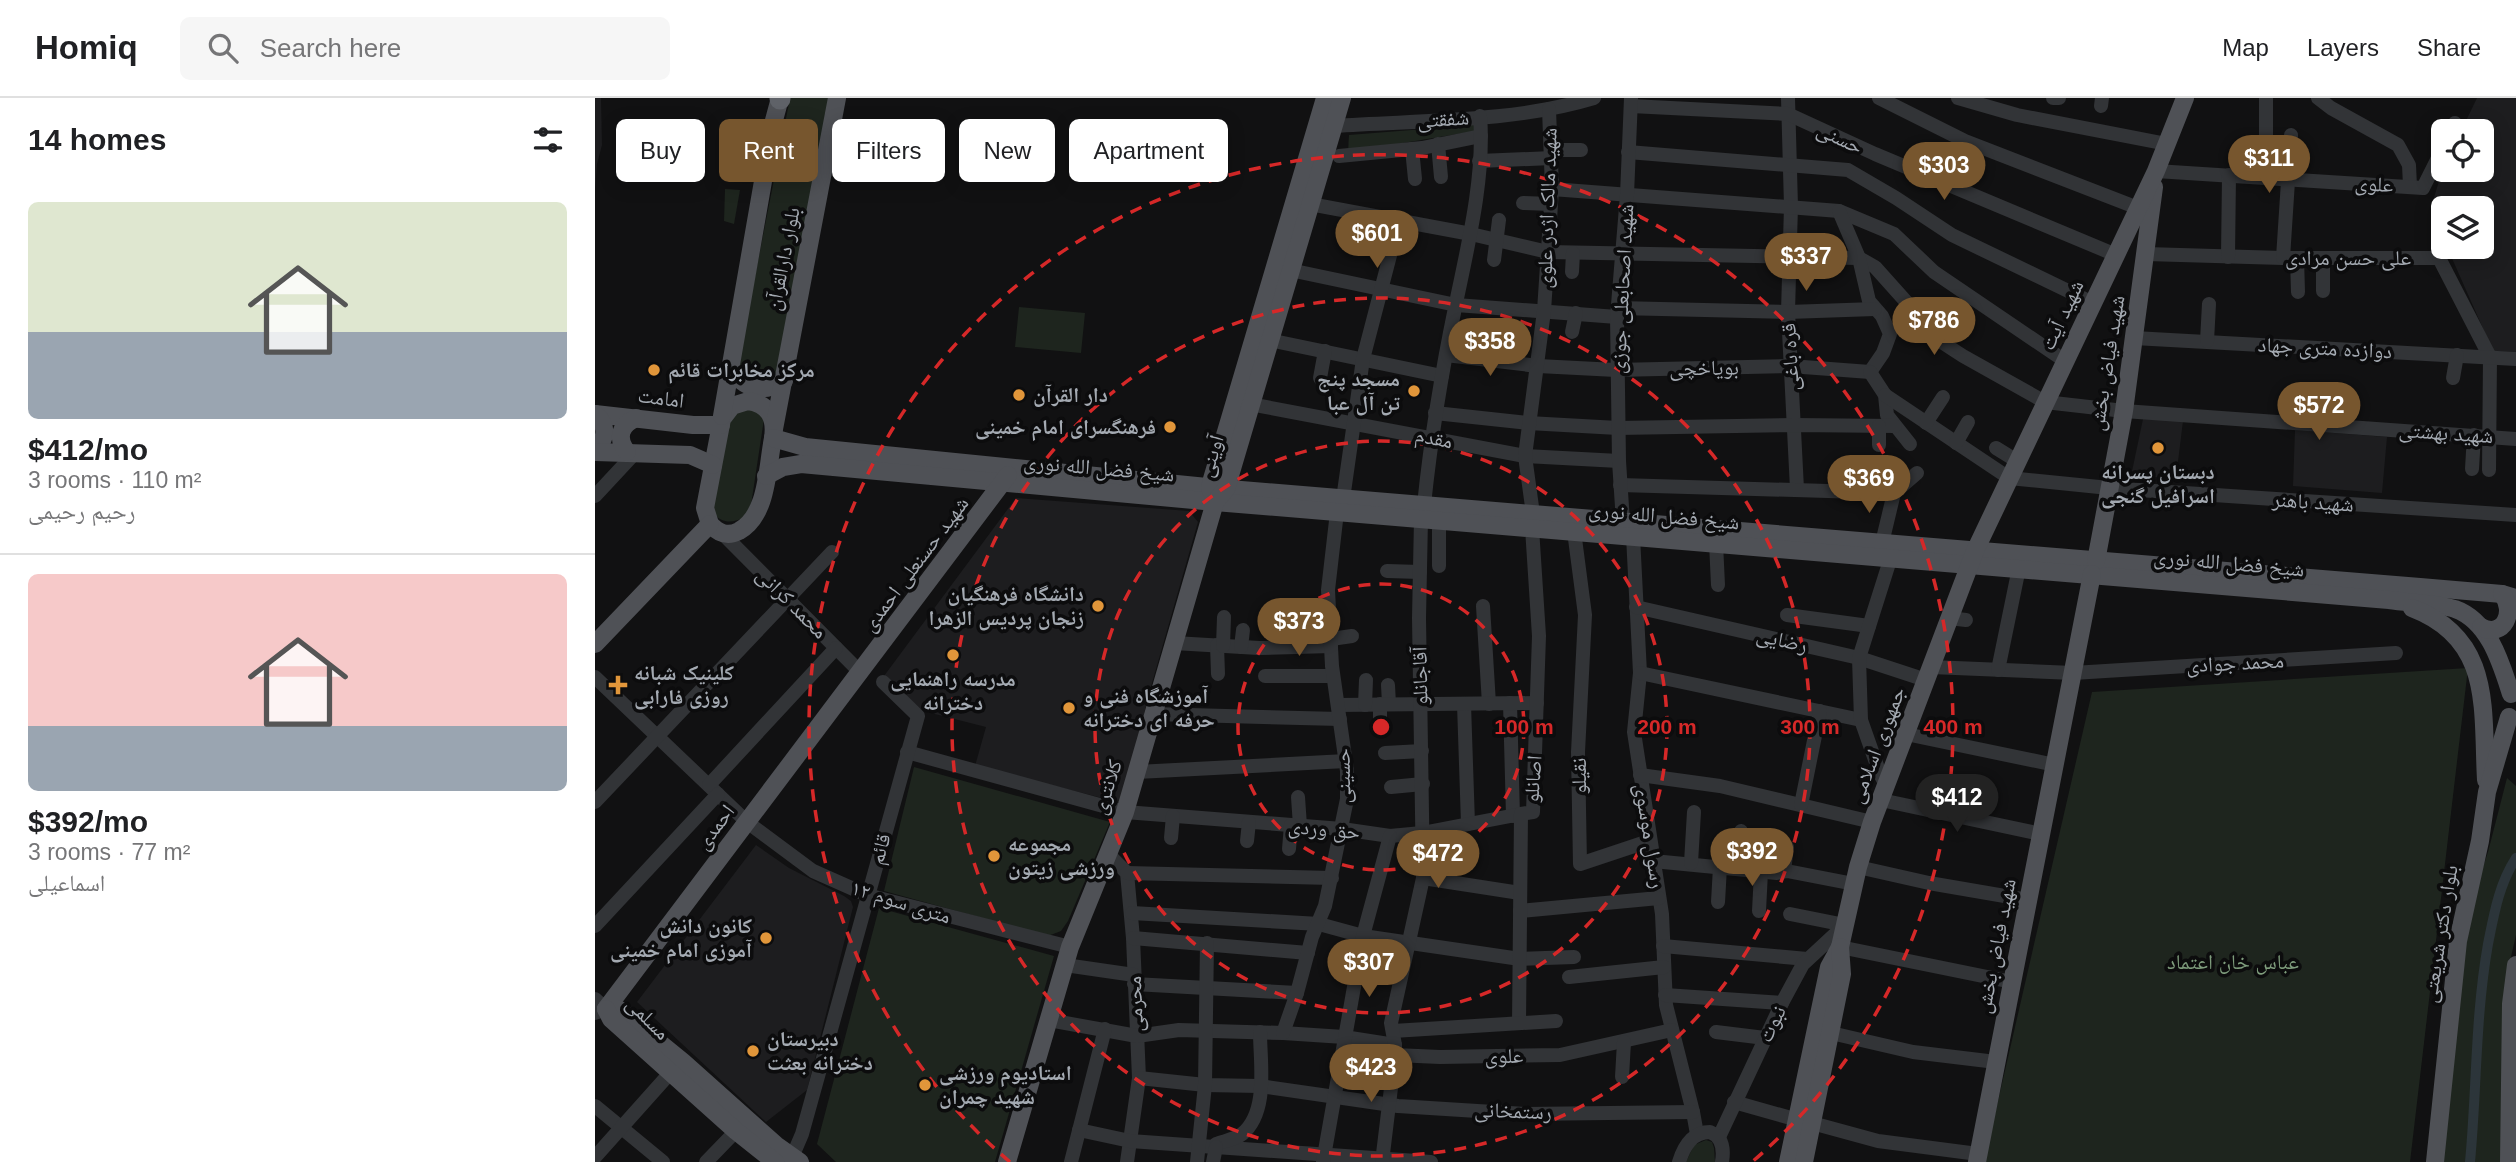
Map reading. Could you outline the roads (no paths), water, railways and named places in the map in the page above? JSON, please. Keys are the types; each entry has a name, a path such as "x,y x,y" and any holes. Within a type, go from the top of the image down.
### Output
{"main road":[{"name":"بلوار دارالقرآن","path":"780,98 773,124 705,508 716,529 742,529 754,519 761,504 837,98"},
{"name":"آوینی","path":"1217,493 1325,98"},
{"name":"آوینی","path":"1217,493 1250,404 1342,98"},
{"name":"شهید آیت","path":"1972,557 2156,171 2185,98"},
{"name":"شهید فیاض بخش","path":"1977,1158 2124,411 2156,171"},
{"path":"731,368 736,377 754,388 775,387 784,381"},
{"path":"721,422 732,406 748,401 764,406 770,412 774,434"},
{"path":"595,414 605,427 605,435 595,451"},
{"name":"امامت","path":"595,414 693,425 721,422"},
{"path":"631,452 621,445 620,436 628,421 636,418"},
{"name":"شیخ فضل الله نوری","path":"774,434 805,447 1008,475"},
{"path":"595,451 690,455 713,466"},
{"name":"شیخ فضل الله نوری","path":"766,476 783,467 801,464 1008,475 1428,515 2509,596"},
{"name":"شهید حسنعلی احمدی","path":"861,673 1008,475"},
{"name":"کلانتری","path":"1007,1162 1070,947 1125,813 1217,493"},
{"name":"شیخ فضل الله نوری","path":"1533,521 1574,531 1628,529 1716,543 1886,550"},
{"path":"595,644 716,529"},
{"name":"شیخ فضل الله نوری","path":"1972,557 2019,568 2094,567 2456,610 2481,627 2513,685"},
{"name":"جمهوری اسلامی","path":"1804,1162 1805,1122 1829,968 1840,947 1856,875 1872,822 1928,674 1958,619 1972,557"},
{"path":"2481,627 2499,630 2509,622 2512,610 2507,598 2509,596"},
{"path":"2389,600 2424,613 2441,623 2454,634 2470,656 2477,671 2482,704 2487,792"},
{"name":"احمدی","path":"599,1007 747,822 861,673"},
{"path":"2513,685 2509,717 2516,747"},
{"name":"بلوار دکتر شریعتی","path":"2435,1162 2458,941 2480,841 2487,792 2509,717"},
{"name":"جمهوری اسلامی","path":"1789,1162 1805,1122 1832,1033 1842,974 1840,947"},
{"path":"2511,1152 2515,972"},
{"name":"مسلمی","path":"599,1007 736,1131 789,1161"},
{"name":"مسلمی","path":"599,1007 618,1009 789,1161"}],"street":[{"name":"شفقتی","path":"1334,126 1549,109 1594,98"},
{"name":"قره باغی","path":"1788,98 1791,206 1788,312 1797,489"},
{"path":"1958,98 2017,115 2167,144"},
{"path":"2053,98 2059,98"},
{"path":"2266,98 2266,177"},
{"path":"2318,98 2398,145 2409,165 2410,186"},
{"path":"1885,99 1965,141 2138,208"},
{"name":"حسنی","path":"1631,102 1788,114 1875,154 2116,255"},
{"name":"شهید اصحابعلی جوزی","path":"1628,529 1620,485 1616,370 1617,312 1627,194 1631,102"},
{"name":"شهید مالک اژدر علوی","path":"1533,521 1525,456 1544,311 1551,197 1549,109"},
{"path":"1439,566 1428,515 1431,438 1471,234 1481,136 1480,116"},
{"path":"2291,135 2287,178 2290,258 2298,292"},
{"path":"1339,156 1412,149 1481,136"},
{"path":"1439,145 1441,177"},
{"path":"1412,149 1415,179"},
{"path":"1479,161 1581,150"},
{"path":"1628,152 1848,170 1952,235 2093,303"},
{"name":"علوی","path":"2156,171 2423,188 2431,172"},
{"path":"2228,257 2229,175"},
{"path":"1523,204 1551,197 1627,194 1839,211 1894,234 1934,272 2065,361"},
{"path":"1310,204 1471,234 1548,252 1859,258 1875,267 1943,342 2045,402"},
{"path":"1839,211 1859,258 1869,301 1882,316 1890,334 1883,353 1870,372 1885,395 2009,478"},
{"path":"1494,260 1499,220"},
{"name":"حسینی","path":"1283,1033 1332,878 1347,799 1346,761 1333,676 1328,590 1363,359 1399,221"},
{"path":"1572,272 1573,253"},
{"name":"علی حسن مرادی","path":"2145,254 2439,258 2490,357"},
{"path":"2323,258 2323,291"},
{"path":"1290,270 1456,305 1544,311 1788,312 1875,309"},
{"path":"2207,341 2209,304"},
{"path":"1572,332 1576,313"},
{"name":"دوازده متری جهاد","path":"2134,338 2516,359"},
{"path":"1269,340 1442,376"},
{"path":"1320,378 1325,351"},
{"name":"بویاخچی","path":"1446,355 1538,366 1616,370 1790,366 1870,372"},
{"path":"2453,378 2457,355"},
{"path":"2489,470 2490,357"},
{"path":"1885,395 1887,415 1910,444"},
{"path":"1926,423 1943,397"},
{"name":"شهید بهشتی","path":"2045,402 2124,411 2516,439"},
{"name":"مقدم","path":"1250,404 1525,456 1619,461"},
{"path":"1435,413 1618,428 1895,426"},
{"path":"1956,443 1968,422"},
{"path":"1849,426 1850,442"},
{"path":"1879,426 1879,445"},
{"path":"2472,469 2474,435"},
{"path":"1996,448 2017,461"},
{"path":"595,496 631,452"},
{"path":"1620,485 1797,489 1877,494 1894,493 1917,473"},
{"path":"1877,477 1877,494"},
{"name":"شهید باهنر","path":"2009,478 2109,488 2516,515"},
{"path":"1894,493 1886,550 1859,658 1861,720 1884,792 2041,834"},
{"name":"آقاجانلو","path":"1382,1160 1394,1043 1391,1023 1423,878 1420,572 1428,515"},
{"name":"اصانلو","path":"1519,1023 1521,893 1517,815 1533,812 1539,636 1533,521"},
{"name":"محمد کرانی","path":"716,529 861,673"},
{"name":"رسول موسوی","path":"1628,529 1640,673 1634,732 1659,898 1665,995 1697,1134"},
{"name":"نقیلو","path":"1574,531 1585,615 1578,752 1580,864 1649,841"},
{"path":"1716,543 1718,585"},
{"path":"595,802 832,552"},
{"path":"1998,670 2019,568"},
{"path":"1387,571 1420,572"},
{"path":"1483,606 1489,704"},
{"name":"رضایی","path":"1636,607 1928,674 1998,670"},
{"path":"1787,615 1869,626"},
{"path":"1218,674 1224,617"},
{"path":"1241,647 1243,630"},
{"path":"1174,643 1300,648 1352,636"},
{"path":"595,926 836,648"},
{"name":"محمد جوادی","path":"1998,670 2073,673 2396,653"},
{"path":"1640,673 1861,720"},
{"path":"1265,676 1333,676"},
{"name":"۱۲ متری سوم","path":"595,677 747,822 813,871 867,895 1070,947"},
{"path":"1366,680 1378,704 1380,722"},
{"name":"قائم","path":"789,1161 802,1134 918,716 883,682"},
{"path":"1378,704 1388,685"},
{"path":"1510,703 1517,815"},
{"path":"1153,714 1339,712 1378,704 1537,703"},
{"path":"1465,704 1468,824"},
{"path":"1801,805 1820,711"},
{"path":"1906,734 2055,765"},
{"path":"907,751 1125,813"},
{"path":"1385,753 1422,751"},
{"path":"1136,772 1346,761"},
{"path":"1640,775 1720,786 1872,822"},
{"path":"1391,787 1423,784"},
{"path":"1289,849 1296,826 1298,797"},
{"path":"1691,863 1694,812"},
{"name":"حق وردی","path":"1125,813 1342,829 1390,836 1422,833 1517,815"},
{"path":"1171,838 1173,816"},
{"path":"1247,841 1249,822"},
{"path":"1738,869 1741,831"},
{"path":"1323,1159 1363,936 1390,836"},
{"path":"1784,872 1787,846"},
{"path":"1108,854 1128,873 1332,878"},
{"path":"1653,861 1761,872 1856,875 1929,883 2028,900"},
{"path":"1718,902 1720,867"},
{"path":"1759,911 1761,872"},
{"name":"محرمی","path":"1127,1162 1139,1077 1128,873"},
{"path":"1423,878 1521,893"},
{"path":"1520,911 1659,898"},
{"path":"1132,912 1319,924 1363,936 1520,959 1574,957"},
{"path":"1790,914 1845,925"},
{"name":"نبوت","path":"1719,1138 1782,1003 1807,959 1845,925"},
{"path":"1133,938 1308,953"},
{"path":"1207,943 1205,1085 1208,1146 1213,1162"},
{"path":"1663,946 1807,959"},
{"path":"1840,947 2012,982"},
{"path":"1065,965 1134,980 1297,993"},
{"path":"1569,977 1664,967"},
{"path":"1665,995 1782,1003"},
{"name":"علوی","path":"1049,1020 1137,1036 1179,1030 1344,1037 1394,1043 1440,1057 1560,1055 1672,1030"},
{"path":"1394,1043 1519,1023 1556,1021"},
{"path":"1071,1162 1105,1030"},
{"path":"1197,1162 1208,1146 1241,1135 1256,1118 1260,1086 1259,1032"},
{"path":"1717,1032 1765,1038"},
{"path":"1832,1033 1913,1052 1996,1062"},
{"path":"1622,1077 1623,1042"},
{"path":"595,1157 671,1072"},
{"name":"رستمخانی","path":"1139,1077 1205,1085 1260,1086 1388,1104 1525,1114 1693,1112"},
{"path":"1734,1102 1878,1141 1977,1158"},
{"path":"595,1106 663,1162"},
{"path":"1079,1129 1130,1141 1208,1146 1289,1157 1431,1162"},
{"path":"706,1162 736,1131"},
{"path":"1679,1162 1685,1146 1697,1134 1710,1132 1719,1138 1722,1162"}],"waterway":[{"path":"2470,1162 2478,1026 2488,944 2505,878 2516,858"}],"place":[{"name":"مرکز مخابرات قائم","path":"654,370"},
{"name":"مسجد پنج تن آل عبا","path":"1414,391"},
{"name":"دار القرآن","path":"1019,395"},
{"name":"فرهنگسرای امام خمینی","path":"1170,427"},
{"name":"دبستان پسرانه اسرافیل گنجی","path":"2158,448"},
{"name":"دانشگاه فرهنگیان زنجان پردیس الزهرا","path":"1098,606"},
{"name":"مدرسه راهنمایی دخترانه","path":"953,655"},
{"name":"کلینیک شبانه روزی فارابی","path":"618,685"},
{"name":"آموزشگاه فنی و حرفه ای دخترانه","path":"1069,708"},
{"name":"مجموعه ورزشی زیتون","path":"994,856"},
{"name":"کانون دانش آموزی امام خمینی","path":"766,938"},
{"name":"دبیرستان دخترانه بعثت","path":"753,1051"},
{"name":"استادیوم ورزشی شهید چمران","path":"925,1085"}],"park label":[{"name":"عباس خان اعتماد","path":"2233,962"}]}
